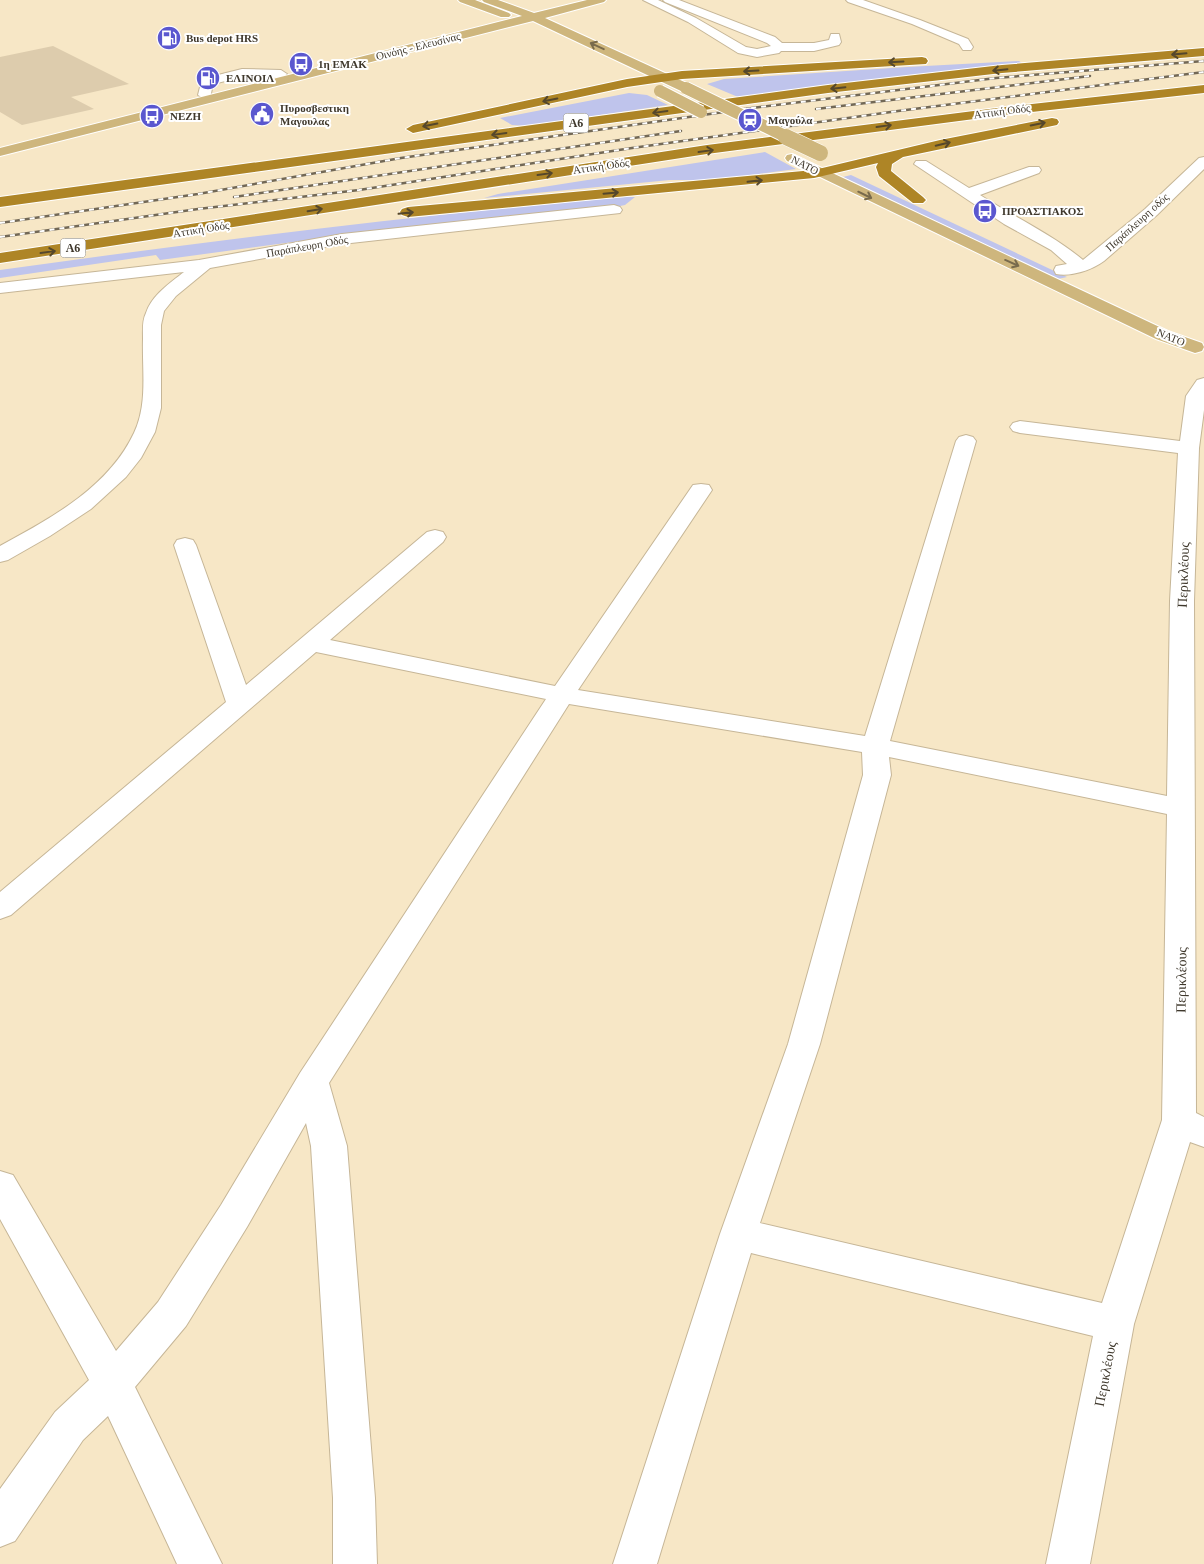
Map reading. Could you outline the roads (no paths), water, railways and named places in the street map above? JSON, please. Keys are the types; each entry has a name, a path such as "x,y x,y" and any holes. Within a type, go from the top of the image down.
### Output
{"highway":[{"name":"Α6","path":"0,202 828,89 1002,69 1204,52"},
{"path":"971,56 1118,54 1153,56"},
{"path":"396,132 588,91 664,77 935,60"},
{"path":"588,91 609,82 614,70"},
{"name":"Αττική Οδός","path":"0,258 146,237 410,194 853,130 1057,104 1204,89"},
{"path":"1102,113 1204,96"},
{"path":"391,214 754,181 821,173 940,144 1064,120"},
{"path":"0,202 220,166 377,136"},
{"path":"897,155 887,161 883,167 884,173 918,200"},
{"path":"146,237 201,236 362,217"}],"main road":[{"name":"ΝΑΤΟ","path":"464,0 521,17 664,77 935,208"},
{"name":"ΝΑΤΟ","path":"488,0 590,57"},
{"path":"521,17 585,0"},
{"path":"521,17 600,0"},
{"name":"Οινόης - Ελευσίνας","path":"0,152 56,140 144,114 176,108 487,28 521,17"},
{"name":"Οινόης - Ελευσίνας","path":"281,74 521,17"},
{"path":"487,28 510,27 530,29"},
{"path":"614,70 716,120"},
{"name":"Οινόης - Ελευσίνας","path":"144,114 168,104 205,94"},
{"name":"ΝΑΤΟ","path":"741,133 1162,335 1200,350"},
{"name":"ΝΑΤΟ","path":"1045,262 1071,268 1182,335 1200,350"}],"street":[{"path":"649,0 692,20 742,50 757,54 775,50 776,47 826,45 835,42 836,37"},
{"path":"670,0 770,40 777,45 776,47"},
{"path":"852,0 916,22 964,42 971,56"},
{"path":"205,94 207,82 242,72 281,74"},
{"name":"Παράπλευρη οδός","path":"1071,268 1088,264 1098,257 1151,212 1204,161"},
{"path":"921,164 1010,221 1057,246 1071,268"},
{"path":"968,194 1034,170"},
{"name":"Παράπλευρη Οδός","path":"0,288 204,264 342,239 614,210"},
{"path":"0,555 69,515 97,495 124,466 145,431 152,404 151,353 155,311 166,296 204,264"},
{"name":"Περικλέους","path":"1068,1564 1114,1324 1192,1127 1193,942 1182,808 1193,602 1189,448 1196,396 1204,384"},
{"path":"1020,427 1189,448"},
{"path":"636,1564 738,1234 804,1044 877,775 875,746 966,440"},
{"path":"0,1526 70,1426 113,1384 172,1314 234,1216 312,1082 562,695 702,490"},
{"path":"0,908 308,643 435,538"},
{"path":"185,546 239,703"},
{"path":"308,643 562,695 875,746 1182,808"},
{"path":"312,1082 329,1146 354,1498 355,1564"},
{"path":"0,1186 113,1384 200,1564"},
{"path":"738,1234 1114,1324"}],"railway":[{"path":"0,223 198,194 401,158 752,108 996,78 1204,61"},
{"path":"0,237 198,209 359,190 632,148 898,111 1204,72"},
{"path":"816,109 1090,76"},
{"path":"234,197 681,131"}],"place":[{"name":"Bus depot HRS","path":"169,38"},
{"name":"1η ΕΜΑΚ","path":"301,64"},
{"name":"ΕΛΙΝΟΙΛ","path":"208,78"},
{"name":"Πυροσβεστικη Μαγουλας","path":"262,114"},
{"name":"ΝΕΖΗ","path":"152,116"},
{"name":"Μαγούλα","path":"750,120"},
{"name":"ΠΡΟΑΣΤΙΑΚΟΣ","path":"985,211"}]}
